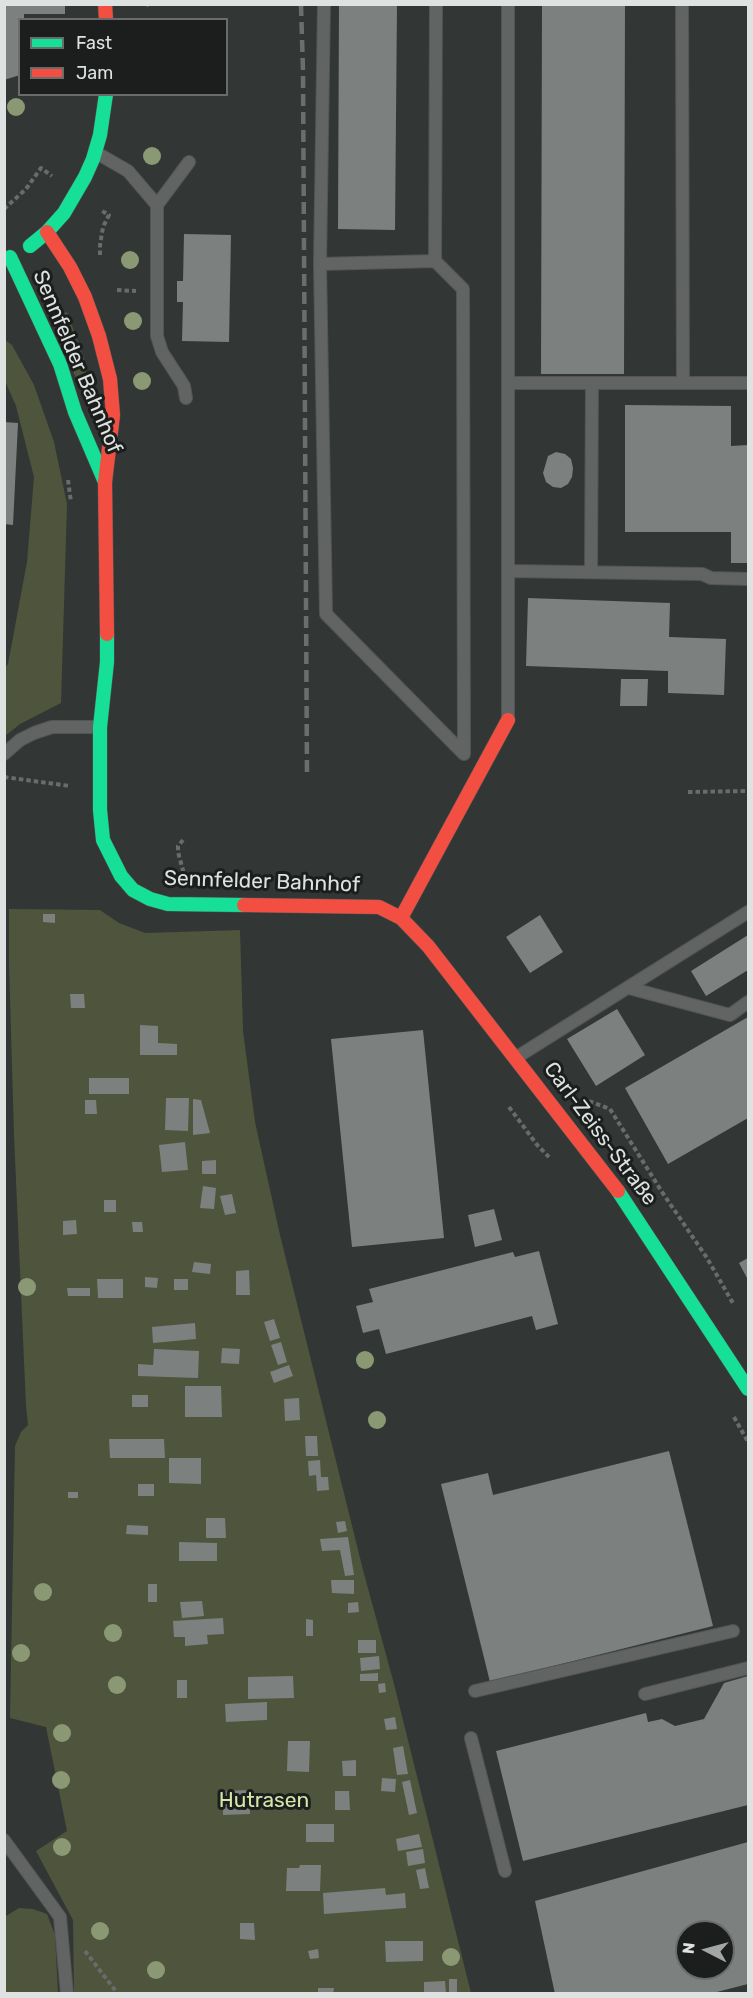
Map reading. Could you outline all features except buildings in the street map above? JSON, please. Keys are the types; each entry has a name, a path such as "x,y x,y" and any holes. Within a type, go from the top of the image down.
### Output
{"street":[{"path":"7,258 28,247 47,232 64,213 85,177 95,152 106,96"},
{"name":"Sennfelder Bahnhof","path":"47,232 70,267 85,297 99,336 110,379 113,415 105,482 107,662 100,727 100,810 104,840 121,876 133,890 150,899 168,904 370,906 379,907 400,918"},
{"name":"Sennfelder Bahnhof","path":"7,258 60,364 75,412 105,482"},
{"path":"400,918 508,720"},
{"name":"Carl-Zeiss-Straße","path":"400,918 428,946 636,1216 748,1389"}],"lane":[{"path":"324,4 320,264 326,614 464,754 476,780"},
{"path":"436,4 435,261 463,289 464,754"},
{"path":"508,4 508,720"},
{"path":"682,4 683,383"},
{"path":"95,152 128,171 157,205"},
{"path":"186,398 184,386 162,352 157,336 157,205 189,162"},
{"path":"320,264 435,261"},
{"path":"509,383 748,383"},
{"path":"591,572 592,383"},
{"path":"508,571 702,574 711,578 748,579"},
{"path":"4,754 20,740 34,733 52,728 100,727"},
{"path":"516,1058 748,912"},
{"path":"628,988 730,1015 748,1002"},
{"path":"475,1691 733,1631"},
{"path":"645,1694 748,1668"},
{"path":"471,1738 505,1871"},
{"path":"4,1840 60,1917 67,1994"}],"path":[{"path":"4,209 26,189 41,168"},
{"path":"68,480 72,505"},
{"path":"4,777 74,786"},
{"path":"688,792 748,791"},
{"path":"183,840 178,846 178,852 184,877"},
{"path":"504,1099 538,1146 552,1160"},
{"path":"730,1412 748,1442"},
{"path":"60,1917 118,1994"}],"green space":[{"path":"67,312 84,358 90,397 89,409 51,319"},
{"path":"5,340 12,345 34,385 54,442 67,504 61,703 20,724 5,736 5,668 8,664 27,562 34,477 16,406 5,381"},
{"name":"Hutrasen","path":"9,909 100,910 119,923 145,933 240,930 243,1031 255,1122 280,1235 363,1570 394,1684 471,1993 74,1993 73,1920 36,1851 67,1831 46,1727 10,1718 15,1446 21,1432 28,1425 14,1135"},
{"path":"19,1908 33,1909 47,1914 55,1935 58,1993 5,1993 5,1922 6,1916"}],"railway":[{"path":"301,4 307,777"}],"traffic: fast":[{"path":"30,246 64,213 85,177 100,135 106,96"},
{"path":"10,257 60,364 75,412 105,482"},
{"path":"107,634 107,662 100,727 100,810 103,840 121,876 133,890 150,899 168,904 244,905"},
{"path":"618,1191 748,1389"}],"traffic: jam":[{"path":"105,4 106,18"},
{"path":"47,232 70,267 85,297 99,336 110,379 113,415 105,482 107,634"},
{"path":"401,918 508,720"},
{"path":"244,905 379,907 401,918 428,946 618,1191"}]}
